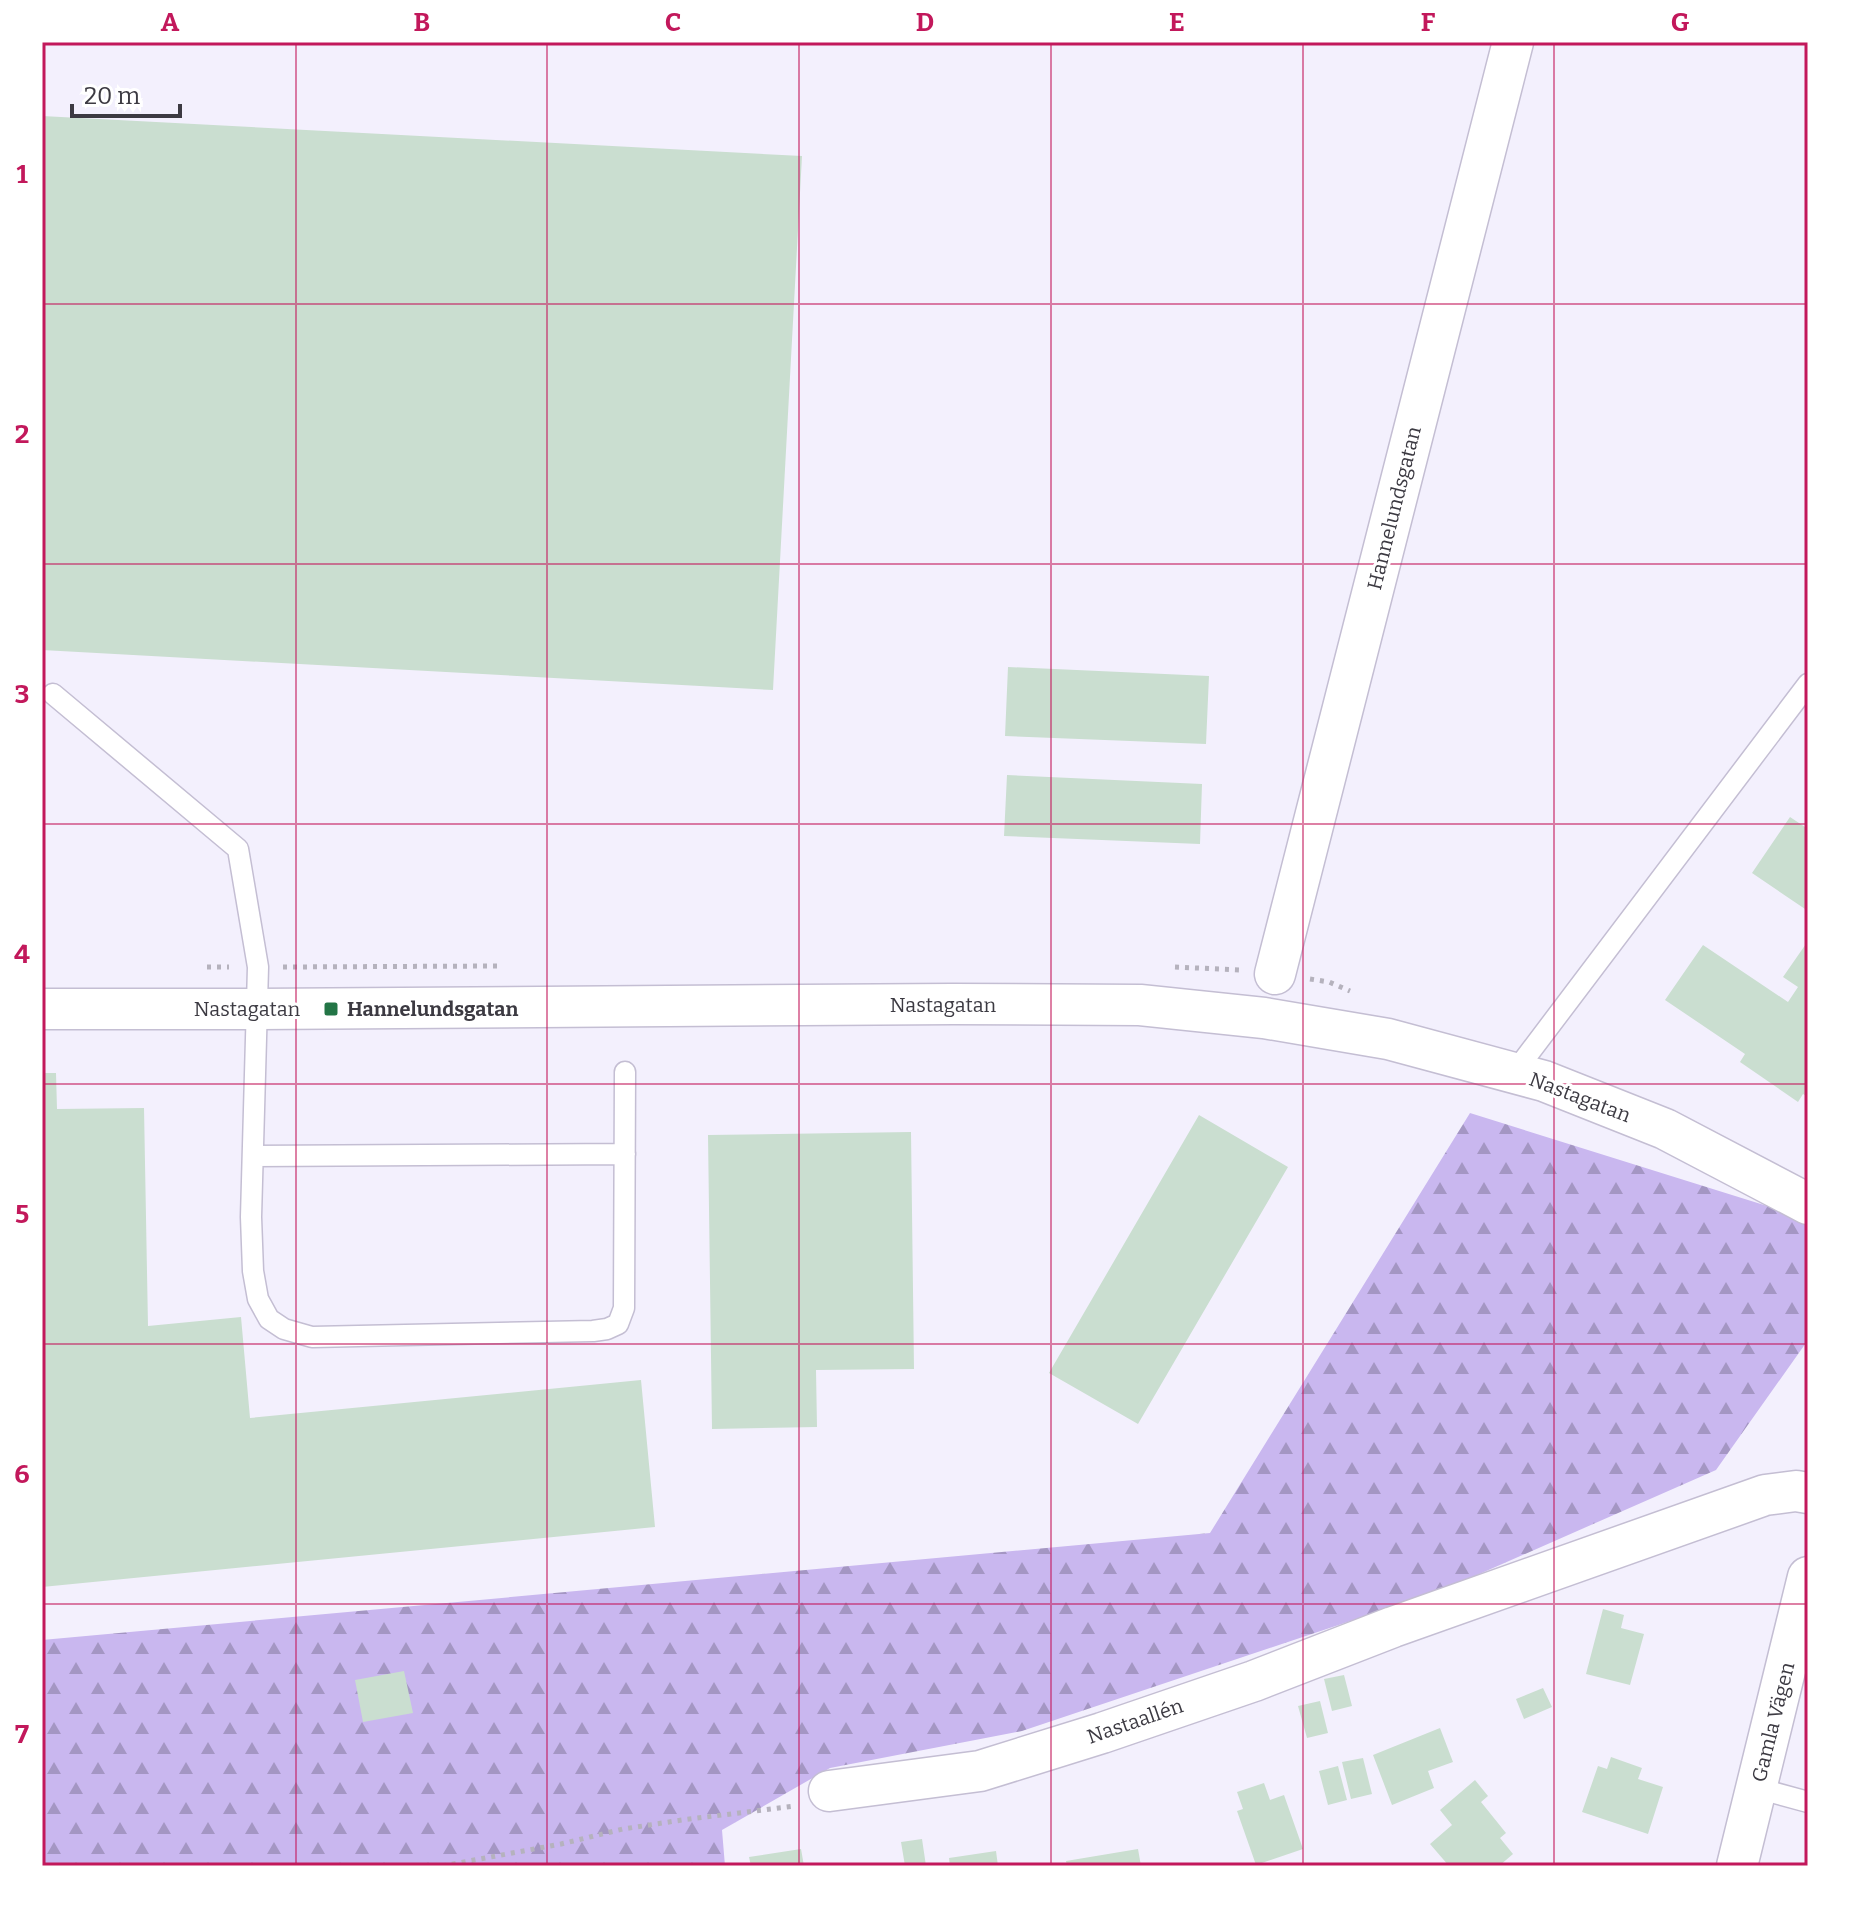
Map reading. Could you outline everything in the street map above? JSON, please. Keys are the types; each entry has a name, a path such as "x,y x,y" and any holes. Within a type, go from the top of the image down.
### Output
{"street":[{"name":"Hannelundsgatan","path":"1275,974 1513,42"},
{"name":"Nastagatan","path":"42,1009 1140,1005 1264,1018 1388,1039 1544,1081 1665,1129 1808,1204"},
{"name":"Nastaallén","path":"829,1791 980,1771 1254,1681 1393,1627 1765,1495 1796,1491 1808,1493"},
{"name":"Gamla Vägen","path":"1737,1866 1757,1788 1797,1670 1808,1577"}],"lane":[{"path":"1514,1073 1808,684"},
{"path":"53,694 238,849 258,967 251,1217 253,1271 258,1299 269,1319 284,1329 312,1337 593,1331 618,1324 624,1308 625,1072"},
{"path":"253,1156 625,1154"},
{"path":"1757,1788 1808,1802"}],"path":[{"path":"442,1866 623,1829 811,1804 829,1791"}],"green space":[{"path":"1470,1113 1796,1215 1808,1226 1808,1340 1716,1470 1443,1590 1022,1731 830,1768 722,1830 725,1866 42,1866 42,1640 1210,1533"}],"building":[{"path":"42,116 802,156 773,690 42,650"},
{"path":"1008,667 1209,676 1206,744 1005,736"},
{"path":"1007,775 1202,784 1200,844 1004,836"},
{"path":"1790,817 1808,829 1808,911 1752,873"},
{"path":"1808,941 1808,1097 1803,1094 1798,1102 1740,1062 1745,1054 1665,1000 1703,945 1788,1002 1798,987 1783,977"},
{"path":"42,1073 56,1073 57,1109 144,1108 148,1326 241,1317 250,1418 641,1380 655,1527 42,1587"},
{"path":"1199,1115 1288,1167 1138,1424 1049,1373"},
{"path":"911,1132 914,1369 816,1370 817,1427 712,1429 708,1135"},
{"path":"1603,1609 1624,1615 1621,1628 1644,1634 1630,1685 1586,1674"},
{"path":"404,1671 413,1713 363,1722 355,1680"},
{"path":"1344,1675 1352,1706 1332,1711 1324,1679"},
{"path":"1543,1688 1552,1707 1524,1719 1516,1699"},
{"path":"1320,1701 1328,1733 1307,1738 1298,1706"},
{"path":"1440,1728 1453,1762 1428,1771 1434,1788 1392,1805 1373,1755"},
{"path":"1611,1757 1642,1768 1638,1779 1663,1787 1648,1834 1582,1812 1598,1766 1607,1769"},
{"path":"1363,1758 1372,1794 1351,1799 1342,1762"},
{"path":"1338,1766 1347,1800 1328,1805 1319,1771"},
{"path":"1475,1780 1488,1796 1481,1802 1506,1833 1500,1838 1513,1854 1499,1866 1449,1866 1430,1844 1452,1825 1440,1810"},
{"path":"1264,1783 1270,1800 1284,1795 1303,1849 1256,1865 1237,1811 1243,1809 1237,1792"},
{"path":"922,1839 926,1866 905,1866 901,1842"},
{"path":"801,1849 804,1866 751,1866 749,1857"},
{"path":"1138,1849 1141,1866 1067,1866 1066,1861"},
{"path":"996,1851 998,1866 950,1866 949,1858"}],"place":[{"name":"Hannelundsgatan","path":"331,1009"}]}
